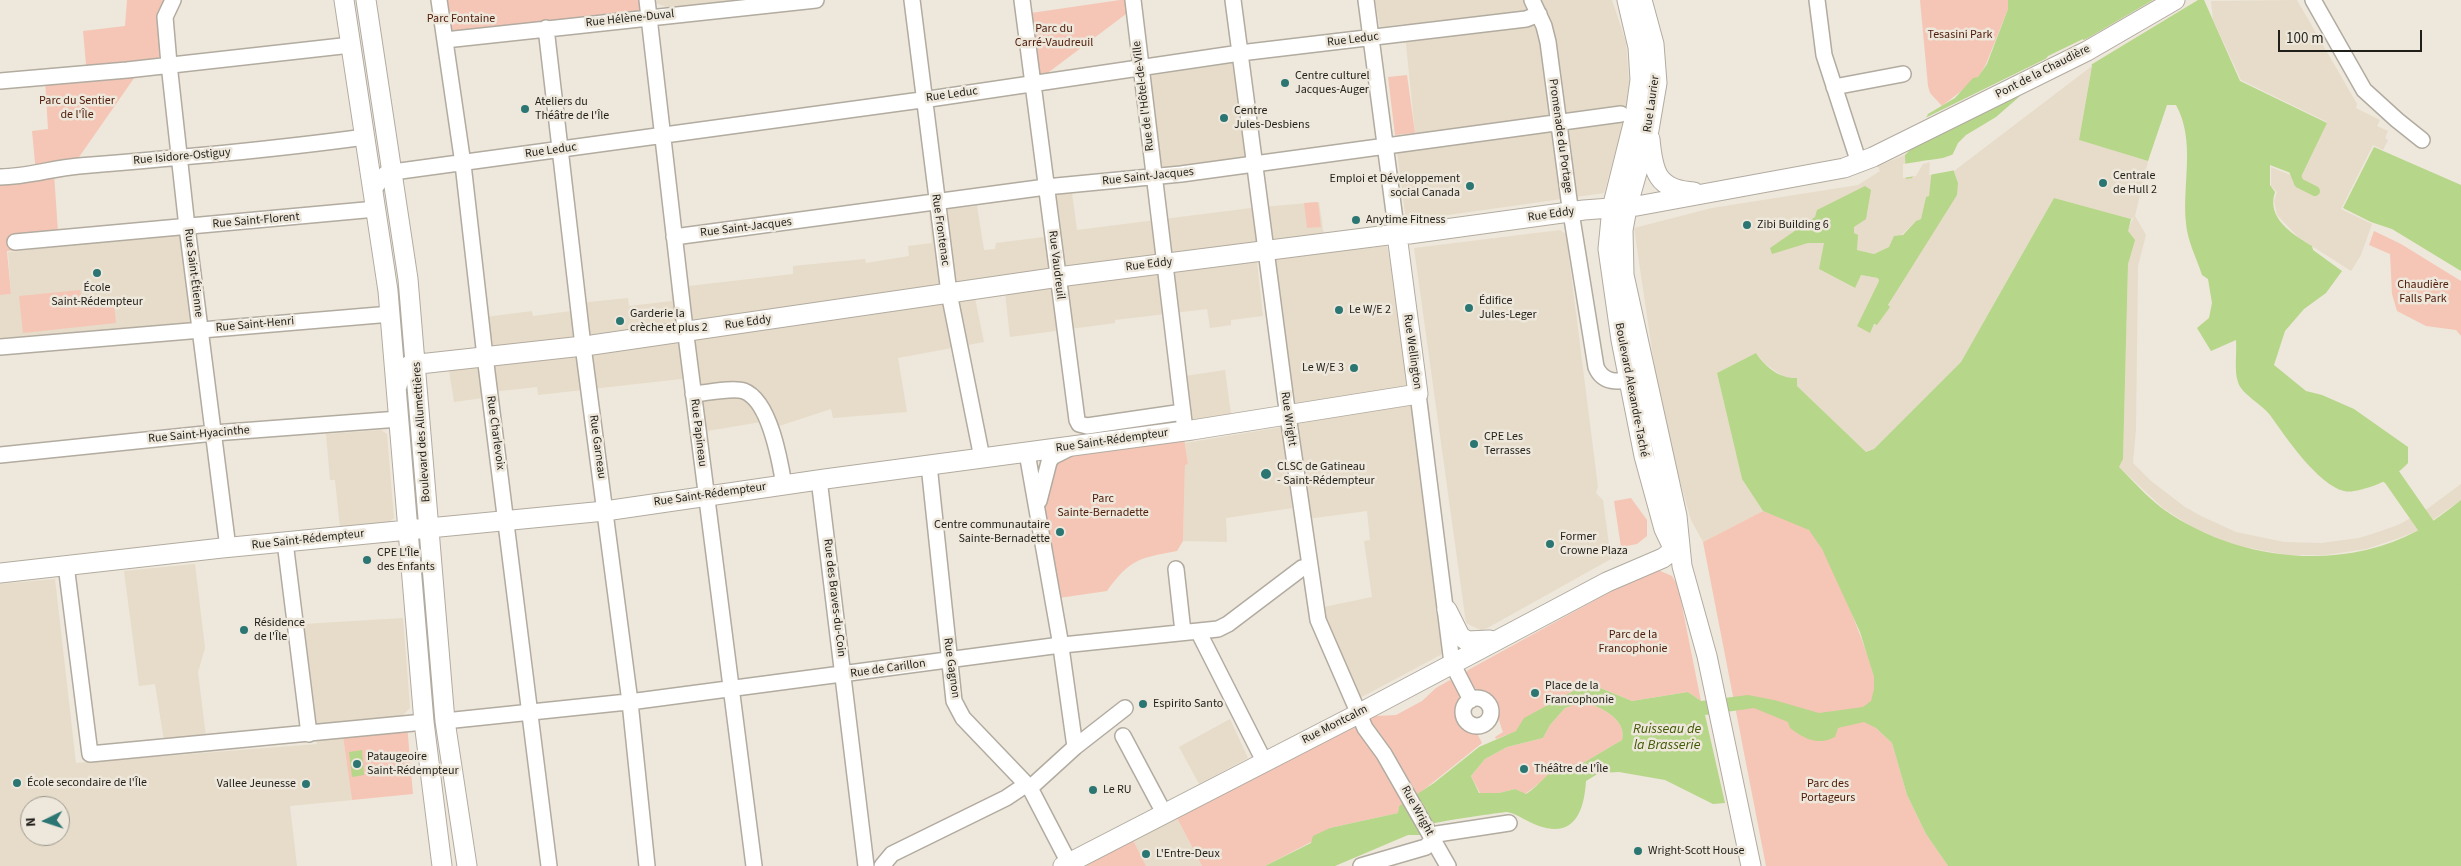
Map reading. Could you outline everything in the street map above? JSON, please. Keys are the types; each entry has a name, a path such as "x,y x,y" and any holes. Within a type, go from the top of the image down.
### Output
{"main road":[{"name":"Boulevard des Allumettières","path":"344,0 391,314 424,722 442,866"},
{"name":"Boulevard des Allumettières","path":"366,0 408,279 417,364 446,721 467,866"},
{"name":"Rue Laurier","path":"1619,208 1640,80 1636,34 1627,0"},
{"name":"Rue Laurier","path":"1619,208 1649,130 1656,91 1656,64 1650,25 1642,0"},
{"name":"Pont de la Chaudière","path":"1908,139 2087,51 2175,0"},
{"path":"1649,130 1654,169 1663,182 1676,191 1709,193"},
{"name":"Rue Eddy","path":"417,364 583,346 1164,263 1572,212 1619,208 1826,173 1858,163 1908,139"},
{"name":"Boulevard Alexandre-Taché","path":"1619,208 1608,249 1621,340 1637,379 1644,458 1664,529 1677,548 1700,627 1751,866"},
{"name":"Rue Wellington","path":"1397,235 1418,394"},
{"path":"397,386 404,368 417,364"},
{"name":"Rue Saint-Rédempteur","path":"0,573 285,542 605,511 819,479 1186,431 1418,394"},
{"name":"Rue Montcalm","path":"1066,864 1358,714 1607,582 1638,570 1677,548"},
{"path":"1447,610 1460,636 1467,641 1497,639"}],"street":[{"name":"Rue Saint-Étienne","path":"173,0 165,22 169,64 187,227 228,548"},
{"name":"Rue Charlevoix","path":"439,0 463,164 485,356 549,866"},
{"name":"Rue Papineau","path":"648,0 674,237 754,866"},
{"name":"Rue Hélène-Duval","path":"444,40 816,0"},
{"name":"Rue Frontenac","path":"912,0 936,203 949,293 982,458"},
{"name":"Rue Vaudreuil","path":"1022,0 1057,277 1076,416 1079,424 1087,426 1183,412"},
{"name":"Rue de l'Hôtel-de-Ville","path":"1133,0 1153,177 1186,431"},
{"name":"Rue Wright","path":"1233,0 1265,250 1320,627 1368,733 1384,754 1448,866"},
{"name":"Rue Wellington","path":"1366,0 1397,235"},
{"name":"Promenade du Portage","path":"1532,0 1539,14 1548,42 1558,122 1596,367 1598,373 1606,379 1620,382 1637,379"},
{"path":"1817,0 1824,55 1858,163"},
{"path":"2313,0 2364,90 2396,120 2422,140"},
{"name":"Rue Leduc","path":"392,172 663,136 1240,53 1526,19 1539,14"},
{"name":"Rue Garneau","path":"546,28 583,346 630,702 647,866"},
{"path":"0,81 351,45"},
{"path":"1834,87 1903,74"},
{"name":"Rue Saint-Jacques","path":"674,237 1046,187 1153,177 1254,164 1621,114"},
{"name":"Rue Isidore-Ostiguy","path":"0,177 15,177 76,166 179,158 365,137"},
{"path":"375,200 385,174 392,172"},
{"name":"Rue Saint-Florent","path":"15,242 187,227 375,200"},
{"name":"Rue Saint-Henri","path":"0,348 391,314"},
{"path":"694,394 738,390 753,398 775,440 784,484"},
{"name":"Rue Wellington","path":"1418,394 1447,610 1452,663 1471,700"},
{"name":"Rue Saint-Hyacinthe","path":"0,455 214,433 399,419"},
{"path":"1038,512 1044,475 1049,462 1052,457 1075,446"},
{"path":"1027,453 1061,646 1074,747"},
{"name":"Rue Gagnon","path":"929,465 954,701 963,718 1029,786 1066,864"},
{"name":"Rue des Braves-du-Coin","path":"819,479 866,866"},
{"path":"285,542 309,734"},
{"path":"66,565 90,754 424,722"},
{"name":"Rue de Carillon","path":"446,721 731,690 949,660 1223,627 1302,568 1310,567"},
{"path":"1176,569 1191,632 1264,761"},
{"path":"882,866 892,854 1029,786 1074,747 1125,708"},
{"path":"1123,736 1164,813"},
{"path":"1361,866 1426,847 1431,835 1509,823"}],"shaded area":[{"path":"657,0 761,0 674,10 656,3"},
{"path":"1375,0 1612,0 1626,42 1629,82 1624,121 1604,193 1406,221 1395,136 1415,133 1404,24 1380,27"},
{"path":"2297,0 2357,104 2356,108 2380,120 2377,126 2388,131 2385,138 2388,140 2383,150 2373,145 2341,209 2372,224 2361,255 2351,271 2298,237 2277,215 2274,201 2277,192 2271,186 2271,167 2300,179 2327,122 2241,80 2213,20 2211,1"},
{"path":"1232,63 1246,161 1160,171 1148,76"},
{"path":"2092,66 2079,140 2148,161 2135,216 2146,235 2138,266 2136,429 2133,463 2151,481 2185,507 2201,516 2236,532 2284,542 2321,543 2359,538 2378,532 2398,525 2427,509 2461,484 2461,500 2417,531 2366,549 2326,555 2288,555 2233,545 2192,527 2163,508 2119,467 2123,459 2128,264 2134,240 2127,231 2134,217 2131,219 2054,198 1961,362 1874,449 1866,452 1797,386 1797,378 1785,378 1765,364 1756,353 1717,373 1742,479 1763,511 1703,542 1691,520 1676,467 1655,370 1634,228 1712,208 1858,185 1880,171 1878,166 1905,155 1921,161 1933,159 1931,189 1929,196 1926,197 1921,219 1916,221 1889,247 1874,254 1858,250 1819,269 1854,288 1861,275 1878,278 1879,281 1857,326 1877,325 1889,307 1958,183 1954,171"},
{"path":"1072,193 1077,230 1251,208 1319,202 1324,236 1255,244 1263,316 1231,320 1231,325 1210,328 1207,309 1115,320 1115,323 1010,337 1005,293 975,298 984,342 898,358 907,412 833,418 831,409 776,427 761,422 707,431 699,377 538,395 537,387 482,393 483,398 454,402 449,370 474,366 486,317 532,311 533,316 571,311 570,304 628,298 629,306 672,301 671,288 793,274 793,266 865,259 866,263 909,256 908,246 932,243 929,213 948,209 977,206 984,250 995,249 996,243 1044,237 1040,197"},
{"path":"1560,230 1566,234 1598,487 1596,493 1603,500 1611,559 1482,631 1466,623 1414,248"},
{"name":"École Saint-Rédempteur","path":"179,234 193,323 0,338 0,295 11,294 8,252"},
{"path":"1387,246 1405,330 1446,652 1358,699 1326,626 1324,607 1372,597 1364,541 1370,540 1367,511 1307,519 1292,411 1276,258"},
{"path":"1225,370 1231,414 1191,420 1185,376"},
{"path":"1282,427 1292,508 1226,518 1227,542 1183,541 1185,464 1188,464 1185,443"},
{"path":"381,430 387,434 394,518 387,524 340,528 335,480 330,480 326,434"},
{"path":"195,564 205,648 198,672 206,737 164,741 155,684 139,686 124,571"},
{"path":"55,579 76,763 317,744 304,624 403,618 410,708 401,717 341,723 352,800 290,806 297,866 0,866 0,584"},
{"path":"1230,719 1248,758 1199,784 1179,747"},
{"path":"1177,818 1202,866 1146,866 1133,840"}],"green space":[{"name":"Parc du Sentier de l'Île","path":"127,0 170,0 163,69 139,71 70,170 54,173 58,232 15,242 16,250 7,251 11,294 0,295 0,177 36,173 32,131 48,129 45,80 87,76 83,31 125,26"},
{"name":"Parc Fontaine","path":"439,0 647,0 649,17 445,40"},
{"name":"Parc du Carré-Vaudreuil","path":"1120,0 1133,0 1134,8 1033,84 1024,14"},
{"name":"Tesasini Park","path":"1920,0 2008,0 2008,9 1986,64 1978,78 1942,106 1930,93 1928,86"},
{"path":"1407,75 1415,133 1395,135 1388,77"},
{"path":"1318,202 1321,227 1307,228 1304,203"},
{"name":"Chaudière Falls Park","path":"2374,231 2401,244 2461,281 2461,336 2456,330 2426,326 2397,311 2392,294 2390,254 2369,245"},
{"path":"80,290 84,307 114,304 116,323 23,333 19,296"},
{"name":"Parc Sainte-Bernadette","path":"1183,431 1188,464 1185,465 1183,541 1177,551 1144,558 1129,566 1107,591 1052,599 1040,493 1052,457"},
{"path":"1631,498 1647,520 1647,536 1637,544 1621,547 1614,501"},
{"name":"Parc des Portageurs","path":"1763,511 1805,527 1826,556 1856,623 1874,677 1874,694 1865,721 1876,728 1892,743 1907,795 1926,834 1948,866 1766,866 1703,542"},
{"name":"Parc de la Francophonie","path":"1658,570 1672,576 1678,586 1701,701 1688,692 1632,701 1588,683 1525,718 1517,731 1496,739 1495,737 1503,732 1495,708 1488,698 1471,685 1465,674 1468,670 1639,576"},
{"path":"1450,680 1457,686 1459,712 1467,729 1477,733 1482,743 1416,796 1399,806 1398,813 1330,828 1311,842 1265,866 1202,866 1177,818 1350,728 1376,716 1396,715 1422,701 1436,688"},
{"path":"1582,702 1596,706 1610,714 1621,726 1623,732 1622,740 1578,766 1571,765 1557,770 1525,794 1515,789 1499,793 1480,793 1471,776 1485,759 1507,747 1543,738 1550,725 1565,708"},
{"path":"407,724 413,794 352,800 342,730"},
{"path":"1133,840 1146,866 1086,866"}],"water":[{"path":"2008,0 2204,0 2240,81 2327,123 2301,177 2270,165 2270,185 2275,192 2273,201 2277,217 2289,230 2312,246 2313,250 2342,271 2326,293 2304,309 2285,331 2274,365 2306,391 2322,395 2354,409 2408,447 2408,463 2400,471 2380,483 2350,492 2334,487 2313,470 2293,447 2270,415 2243,391 2236,373 2236,340 2211,351 2197,328 2209,318 2212,303 2208,279 2202,275 2187,229 2185,208 2187,148 2182,119 2176,105 2167,105 2148,161 2079,140 2092,66 2083,39 2048,56 2019,97 1996,117 1966,135 1958,143 1950,160 1958,183 1957,195 1888,305 1890,307 1877,325 1874,324 1870,333 1857,326 1879,281 1878,278 1861,275 1855,288 1819,269 1824,243 1808,243 1772,254 1770,248 1815,217 1817,210 1865,186 1871,190 1866,219 1854,227 1854,233 1858,235 1857,250 1874,254 1889,247 1894,236 1903,235 1916,221 1921,219 1926,197 1929,196 1933,160 1921,161 1912,178 1906,179 1905,155 1912,148 1928,114 1955,98 1973,78 1978,77 1987,64 2008,9"},
{"path":"2374,147 2461,185 2461,271 2392,229 2371,222 2343,208"},
{"name":"Ruisseau de la Brasserie","path":"2054,198 2131,219 2128,231 2135,240 2128,264 2123,459 2119,467 2157,504 2191,526 2222,540 2254,549 2287,555 2321,556 2354,552 2386,544 2423,528 2461,500 2461,866 1948,866 1926,834 1907,795 1892,743 1876,728 1864,722 1838,728 1835,737 1829,740 1817,741 1806,738 1796,732 1790,728 1788,722 1754,708 1705,715 1725,803 1713,804 1665,780 1619,772 1599,773 1586,781 1580,812 1569,825 1561,828 1551,829 1539,826 1511,813 1503,812 1431,824 1421,835 1408,835 1335,866 1265,866 1311,843 1313,836 1330,828 1398,813 1399,806 1434,783 1479,747 1516,731 1524,718 1588,683 1632,701 1688,692 1701,701 1748,695 1774,700 1819,713 1863,707 1871,701 1874,677 1860,632 1822,549 1809,530 1763,511 1742,479 1717,373 1756,353 1774,371 1791,378 1797,378 1797,386 1866,452 1874,449 1961,362","holes":["1582,702 1596,706 1610,714 1621,726 1623,732 1622,740 1578,766 1570,764 1556,769 1526,794 1515,789 1499,793 1479,793 1471,776 1485,759 1507,747 1543,738 1550,725 1565,708"]},
{"name":"Pataugeoire Saint-Rédempteur","path":"362,750 364,775 352,777 349,752"}],"pier":[{"path":"2153,0 2198,0 2089,66 2082,43 2050,58 2025,93 1912,148 1911,145 1923,119 2088,38"},
{"path":"1954,154 1953,160 1956,170 1929,175 1930,162 1923,164 1916,176 1903,178 1903,164 1943,158"}],"waterway":[{"path":"2291,163 2299,183 2315,191"},
{"path":"2373,463 2392,477 2461,576"}],"place":[{"name":"Centre culturel Jacques-Auger","path":"1285,83"},
{"name":"Ateliers du Théâtre de l'Île","path":"525,109"},
{"name":"Centre Jules-Desbiens","path":"1224,118"},
{"name":"Centrale de Hull 2","path":"2103,183"},
{"name":"Emploi et Développement social Canada","path":"1470,186"},
{"name":"Anytime Fitness","path":"1356,220"},
{"name":"Zibi Building 6","path":"1747,225"},
{"name":"École Saint-Rédempteur","path":"97,273"},
{"name":"Édifice Jules-Leger","path":"1469,308"},
{"name":"Le W/E 2","path":"1339,310"},
{"name":"Garderie la crèche et plus 2","path":"620,321"},
{"name":"Le W/E 3","path":"1354,368"},
{"name":"CPE Les Terrasses","path":"1474,444"},
{"name":"CLSC de Gatineau - Saint-Rédempteur","path":"1266,474"},
{"name":"Centre communautaire Sainte-Bernadette","path":"1060,532"},
{"name":"Former Crowne Plaza","path":"1550,544"},
{"name":"CPE L'Île des Enfants","path":"367,560"},
{"name":"Résidence de l'Île","path":"244,630"},
{"name":"Place de la Francophonie","path":"1535,693"},
{"name":"Espirito Santo","path":"1143,704"},
{"name":"Pataugeoire Saint-Rédempteur","path":"357,764"},
{"name":"Théâtre de l'Île","path":"1524,769"},
{"name":"École secondaire de l'Île","path":"17,783"},
{"name":"Vallee Jeunesse","path":"306,784"},
{"name":"Le RU","path":"1093,790"},
{"name":"Wright-Scott House","path":"1638,851"},
{"name":"L'Entre-Deux","path":"1146,854"}]}
